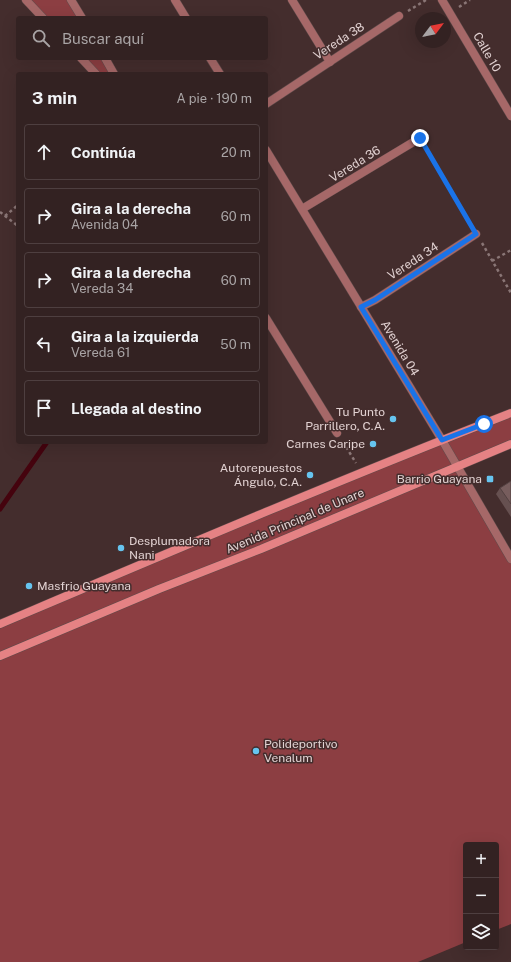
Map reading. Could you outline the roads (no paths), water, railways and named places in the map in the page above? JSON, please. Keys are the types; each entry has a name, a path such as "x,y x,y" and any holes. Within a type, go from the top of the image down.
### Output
{"street":[{"path":"26,0 41,16"},
{"path":"71,0 81,16"},
{"path":"175,0 185,16"},
{"path":"292,0 330,62"},
{"name":"Calle 10","path":"442,0 511,116"},
{"name":"Vereda 38","path":"268,103 399,16"},
{"path":"83,60 94,72"},
{"path":"106,60 113,72"},
{"path":"211,60 219,72"},
{"name":"Vereda 36","path":"302,209 420,138"},
{"name":"Avenida 04","path":"268,153 442,440 511,559"},
{"name":"Vereda 34","path":"361,307 375,300 476,234"},
{"path":"268,321 338,433"},
{"name":"Avenida Principal de Unare","path":"0,624 442,440 511,414"},
{"name":"Avenida Principal de Unare","path":"0,656 511,444"}],"waterway":[{"path":"0,509 46,444"}],"place":[{"name":"Tu Punto Parrillero, C.A.","path":"393,419"},
{"name":"Carnes Caripe","path":"373,444"},
{"name":"Autorepuestos Ángulo, C.A.","path":"310,475"},
{"name":"Barrio Guayana","path":"490,479"},
{"name":"Desplumadora Nani","path":"121,548"},
{"name":"Masfrio Guayana","path":"29,586"},
{"name":"Polideportivo Venalum","path":"256,751"}]}
